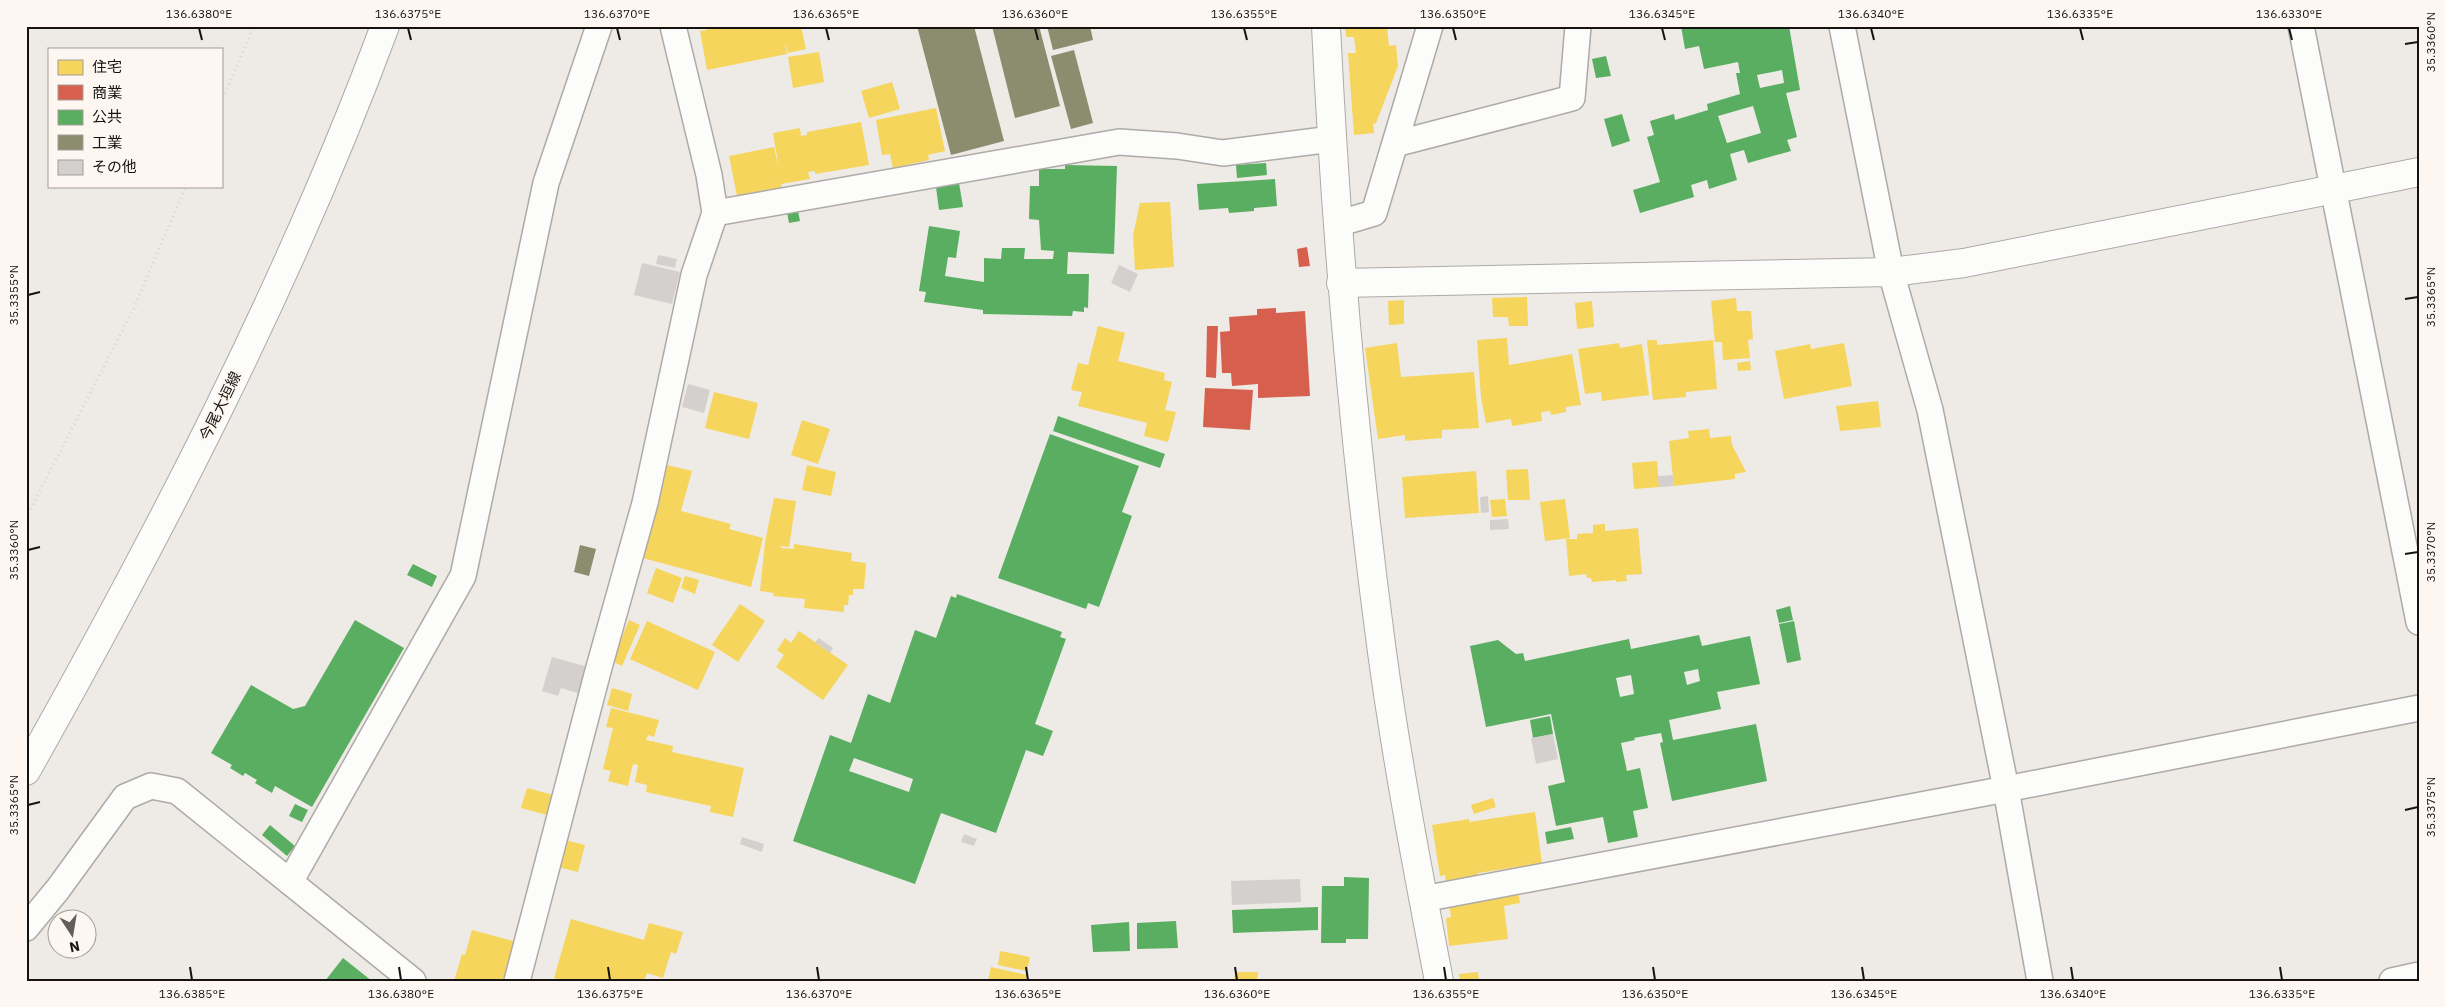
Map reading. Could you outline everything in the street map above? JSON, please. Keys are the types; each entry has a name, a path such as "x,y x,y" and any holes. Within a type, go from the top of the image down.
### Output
{"street":[{"name":"今尾大垣線","path":"26,771 208,433 262,319 349,123 385,26"},
{"path":"290,882 463,576 546,183 599,26"},
{"path":"517,981 598,671 645,503 694,276 715,214 709,176 673,26"},
{"path":"1326,26 1341,283 1352,406 1383,654 1423,899 1439,981"},
{"path":"1337,224 1374,213 1430,26"},
{"path":"1394,144 1572,98 1578,26"},
{"path":"1842,26 1891,272 1930,410 2006,789 2040,981"},
{"path":"2301,26 2419,622"},
{"path":"715,214 1120,142 1177,146 1223,153 1332,139"},
{"path":"1341,283 1891,272 1964,263 2419,172"},
{"path":"1423,899 2006,789 2419,708"},
{"path":"26,928 58,889 125,797 151,786 177,791 413,981"},
{"path":"2392,981 2419,975"}],"path":[{"path":"222,100 254,26"},
{"path":"26,518 134,308 185,188"}],"building: 住宅":[{"path":"707,26 782,26 782,29 801,26 806,49 788,53 785,41 787,54 707,70 700,31 707,30"},
{"path":"1345,26 1387,26 1389,46 1396,45 1398,66 1376,123 1373,124 1374,133 1354,135 1348,53 1356,53 1354,37 1346,37"},
{"path":"819,52 824,82 793,88 788,57"},
{"path":"892,82 900,109 869,118 861,91"},
{"path":"936,108 945,151 928,155 929,160 893,168 890,154 882,155 876,120"},
{"path":"861,122 869,165 815,174 815,171 808,172 810,179 781,184 782,187 737,196 729,156 774,147 779,169 773,133 800,128 801,136 807,135 807,132"},
{"path":"1170,202 1174,267 1135,270 1133,235 1140,203"},
{"path":"1527,297 1528,326 1509,326 1508,317 1493,317 1492,298"},
{"path":"1736,298 1737,311 1751,311 1753,339 1748,340 1750,358 1723,360 1722,342 1715,342 1711,301"},
{"path":"1404,300 1404,324 1389,325 1388,301"},
{"path":"1592,301 1594,327 1577,329 1575,303"},
{"path":"1098,326 1125,333 1118,361 1165,373 1164,380 1172,382 1165,410 1176,412 1168,442 1144,436 1147,423 1078,406 1082,392 1071,390 1078,363 1088,365"},
{"path":"1507,338 1509,365 1572,354 1581,405 1566,407 1566,412 1551,415 1550,411 1541,412 1542,421 1512,426 1511,419 1486,423 1481,398 1477,340"},
{"path":"1647,340 1657,340 1657,345 1713,340 1717,389 1686,392 1686,397 1653,400"},
{"path":"1397,343 1401,377 1474,372 1479,428 1442,430 1442,438 1405,441 1405,435 1378,439 1365,348"},
{"path":"1619,343 1620,348 1642,344 1649,395 1602,401 1601,392 1585,394 1578,349"},
{"path":"1844,343 1852,386 1784,399 1775,351 1810,344 1811,349"},
{"path":"1750,361 1751,370 1738,371 1737,363"},
{"path":"714,392 758,403 749,439 705,428"},
{"path":"1878,401 1881,427 1840,431 1836,406"},
{"path":"802,420 830,429 818,464 791,455"},
{"path":"1709,429 1710,438 1731,436 1732,445 1746,472 1735,474 1735,479 1674,486 1669,441 1689,438 1688,431"},
{"path":"1657,461 1659,487 1634,489 1632,463"},
{"path":"663,464 692,471 681,511 731,524 729,529 763,538 751,587 639,557"},
{"path":"807,465 836,472 831,496 802,490"},
{"path":"1528,469 1530,500 1508,500 1506,470"},
{"path":"1476,471 1479,513 1405,518 1402,477"},
{"path":"774,498 796,501 789,547 781,546 781,548 794,549 794,544 852,553 851,561 866,563 864,589 853,589 853,595 849,595 848,605 844,605 844,612 804,608 805,599 773,596 774,593 760,591 765,542"},
{"path":"1505,499 1507,516 1492,517 1490,500"},
{"path":"1565,499 1570,538 1545,541 1540,502"},
{"path":"1605,524 1605,531 1638,528 1642,574 1626,575 1627,581 1616,582 1616,580 1592,582 1591,578 1587,578 1586,574 1569,576 1566,539 1577,539 1577,534 1593,533 1593,525"},
{"path":"656,568 682,578 673,603 647,593"},
{"path":"685,576 699,580 695,594 681,588"},
{"path":"740,604 765,621 738,662 712,645"},
{"path":"629,620 640,625 622,666 612,661"},
{"path":"647,621 715,652 698,690 630,659"},
{"path":"799,631 848,665 823,700 776,667 784,655 777,650 785,638 791,643"},
{"path":"612,688 632,694 628,711 607,705"},
{"path":"611,708 659,720 654,737 648,735 646,740 673,746 672,752 744,768 733,817 710,812 711,806 646,792 647,785 635,782 638,765 633,764 628,786 608,781 611,771 603,769 613,728 606,727"},
{"path":"527,788 557,796 551,816 521,808"},
{"path":"1493,798 1496,807 1474,814 1471,805"},
{"path":"1535,812 1542,863 1478,873 1478,879 1446,884 1445,875 1440,876 1432,825 1469,819 1469,822"},
{"path":"565,840 585,845 578,872 558,867"},
{"path":"1518,891 1520,903 1504,906 1508,939 1449,946 1446,918 1451,917 1449,902"},
{"path":"571,919 644,940 649,923 683,932 676,954 671,952 663,978 647,973 644,981 600,981 592,979 592,981 563,981 554,978"},
{"path":"472,930 517,942 507,981 454,981 462,954 465,955"},
{"path":"1000,951 1030,957 1027,971 998,965"},
{"path":"991,967 1027,975 1026,981 988,981"},
{"path":"1235,972 1258,972 1257,981 1234,981"},
{"path":"1478,972 1479,981 1460,981 1459,974"}],"building: 商業":[{"path":"1307,247 1310,266 1299,267 1297,249"},
{"path":"1276,308 1276,313 1305,311 1310,396 1258,398 1258,384 1232,386 1231,373 1222,373 1220,332 1230,331 1229,317 1257,315 1257,309"},
{"path":"1207,326 1218,326 1216,378 1206,377"},
{"path":"1205,388 1253,390 1250,430 1203,427"}],"building: 公共":[{"path":"1681,26 1789,26 1800,90 1786,93 1797,137 1787,140 1791,151 1748,163 1744,150 1730,154 1737,180 1709,189 1707,180 1691,185 1694,197 1640,213 1633,190 1660,182 1647,137 1654,135 1650,121 1674,114 1675,120 1708,110 1707,104 1740,94 1736,73 1740,73 1738,62 1704,69 1699,46 1685,49","holes":["1782,70 1784,83 1760,88 1757,75","1753,106 1761,133 1727,143 1718,116"]},
{"path":"1606,56 1611,76 1596,78 1592,59"},
{"path":"1622,114 1630,141 1612,147 1604,119"},
{"path":"1266,163 1267,175 1237,178 1236,165"},
{"path":"1065,165 1117,166 1114,254 1068,252 1067,274 1089,274 1088,308 1084,307 1084,312 1073,311 1072,316 983,314 983,310 924,302 926,292 919,291 929,226 960,231 956,258 948,257 945,276 984,282 984,258 1001,259 1002,248 1025,248 1024,259 1053,259 1054,251 1041,250 1039,220 1029,219 1030,186 1039,186 1039,169 1065,169"},
{"path":"1275,179 1277,206 1254,208 1254,211 1229,213 1228,208 1199,210 1197,184"},
{"path":"959,183 963,207 939,210 936,187"},
{"path":"798,211 800,221 789,223 787,212"},
{"path":"1058,416 1165,454 1160,468 1053,431"},
{"path":"1050,434 1139,466 1122,512 1132,516 1099,607 1088,603 1086,609 998,578"},
{"path":"413,564 437,576 432,587 407,575"},
{"path":"957,594 1062,632 1060,637 1066,639 1035,724 1053,731 1043,756 1026,750 996,833 941,813 915,884 793,841 830,735 851,743 868,694 890,703 915,630 936,638 951,596 956,598","holes":["854,758 913,779 909,792 849,771"]},
{"path":"1790,606 1793,620 1779,623 1776,610"},
{"path":"355,620 404,648 312,807 275,786 272,793 255,783 257,780 245,773 243,776 230,768 232,765 211,753 251,685 293,709 305,706"},
{"path":"1794,621 1801,660 1787,663 1779,624"},
{"path":"1699,635 1702,646 1750,636 1760,684 1717,692 1721,709 1669,720 1673,740 1756,724 1767,781 1672,801 1660,743 1663,742 1661,733 1634,738 1635,740 1621,743 1627,771 1640,768 1648,808 1633,811 1638,837 1608,843 1603,817 1556,826 1548,786 1565,782 1551,714 1486,727 1470,646 1498,640 1516,654 1523,653 1525,661 1629,639 1631,649","holes":["1698,669 1700,681 1687,685 1684,672","1631,675 1634,694 1620,697 1616,678"]},
{"path":"1550,716 1553,734 1533,738 1530,720"},
{"path":"295,804 308,810 302,822 289,816"},
{"path":"270,825 295,846 287,856 262,835"},
{"path":"1571,827 1574,839 1547,844 1545,832"},
{"path":"1344,877 1369,878 1368,939 1346,939 1346,943 1321,943 1322,886 1344,886"},
{"path":"1318,907 1318,930 1233,933 1232,910"},
{"path":"1176,921 1178,948 1137,949 1137,923"},
{"path":"1129,922 1130,951 1093,952 1091,925"},
{"path":"343,958 372,981 325,981"}],"building: 工業":[{"path":"917,26 974,26 1004,141 951,155"},
{"path":"992,26 1039,26 1060,106 1015,118"},
{"path":"1047,26 1090,26 1093,40 1053,50"},
{"path":"1074,50 1093,123 1071,129 1051,56"},
{"path":"580,545 596,549 589,576 574,572"}],"building: その他":[{"path":"658,255 677,259 675,268 656,264"},
{"path":"642,263 680,272 672,304 634,295"},
{"path":"1119,265 1138,274 1130,292 1111,283"},
{"path":"688,384 710,390 704,413 682,407"},
{"path":"1673,475 1674,486 1659,487 1658,476"},
{"path":"1488,496 1489,512 1481,513 1480,497"},
{"path":"1508,519 1509,529 1490,530 1490,520"},
{"path":"819,638 833,648 830,653 815,642"},
{"path":"552,657 588,667 580,694 561,688 558,696 542,691"},
{"path":"1553,734 1558,759 1536,764 1531,738"},
{"path":"964,834 977,839 974,846 961,842"},
{"path":"742,837 764,844 762,852 740,844"},
{"path":"1300,879 1301,902 1232,905 1231,881"}]}
